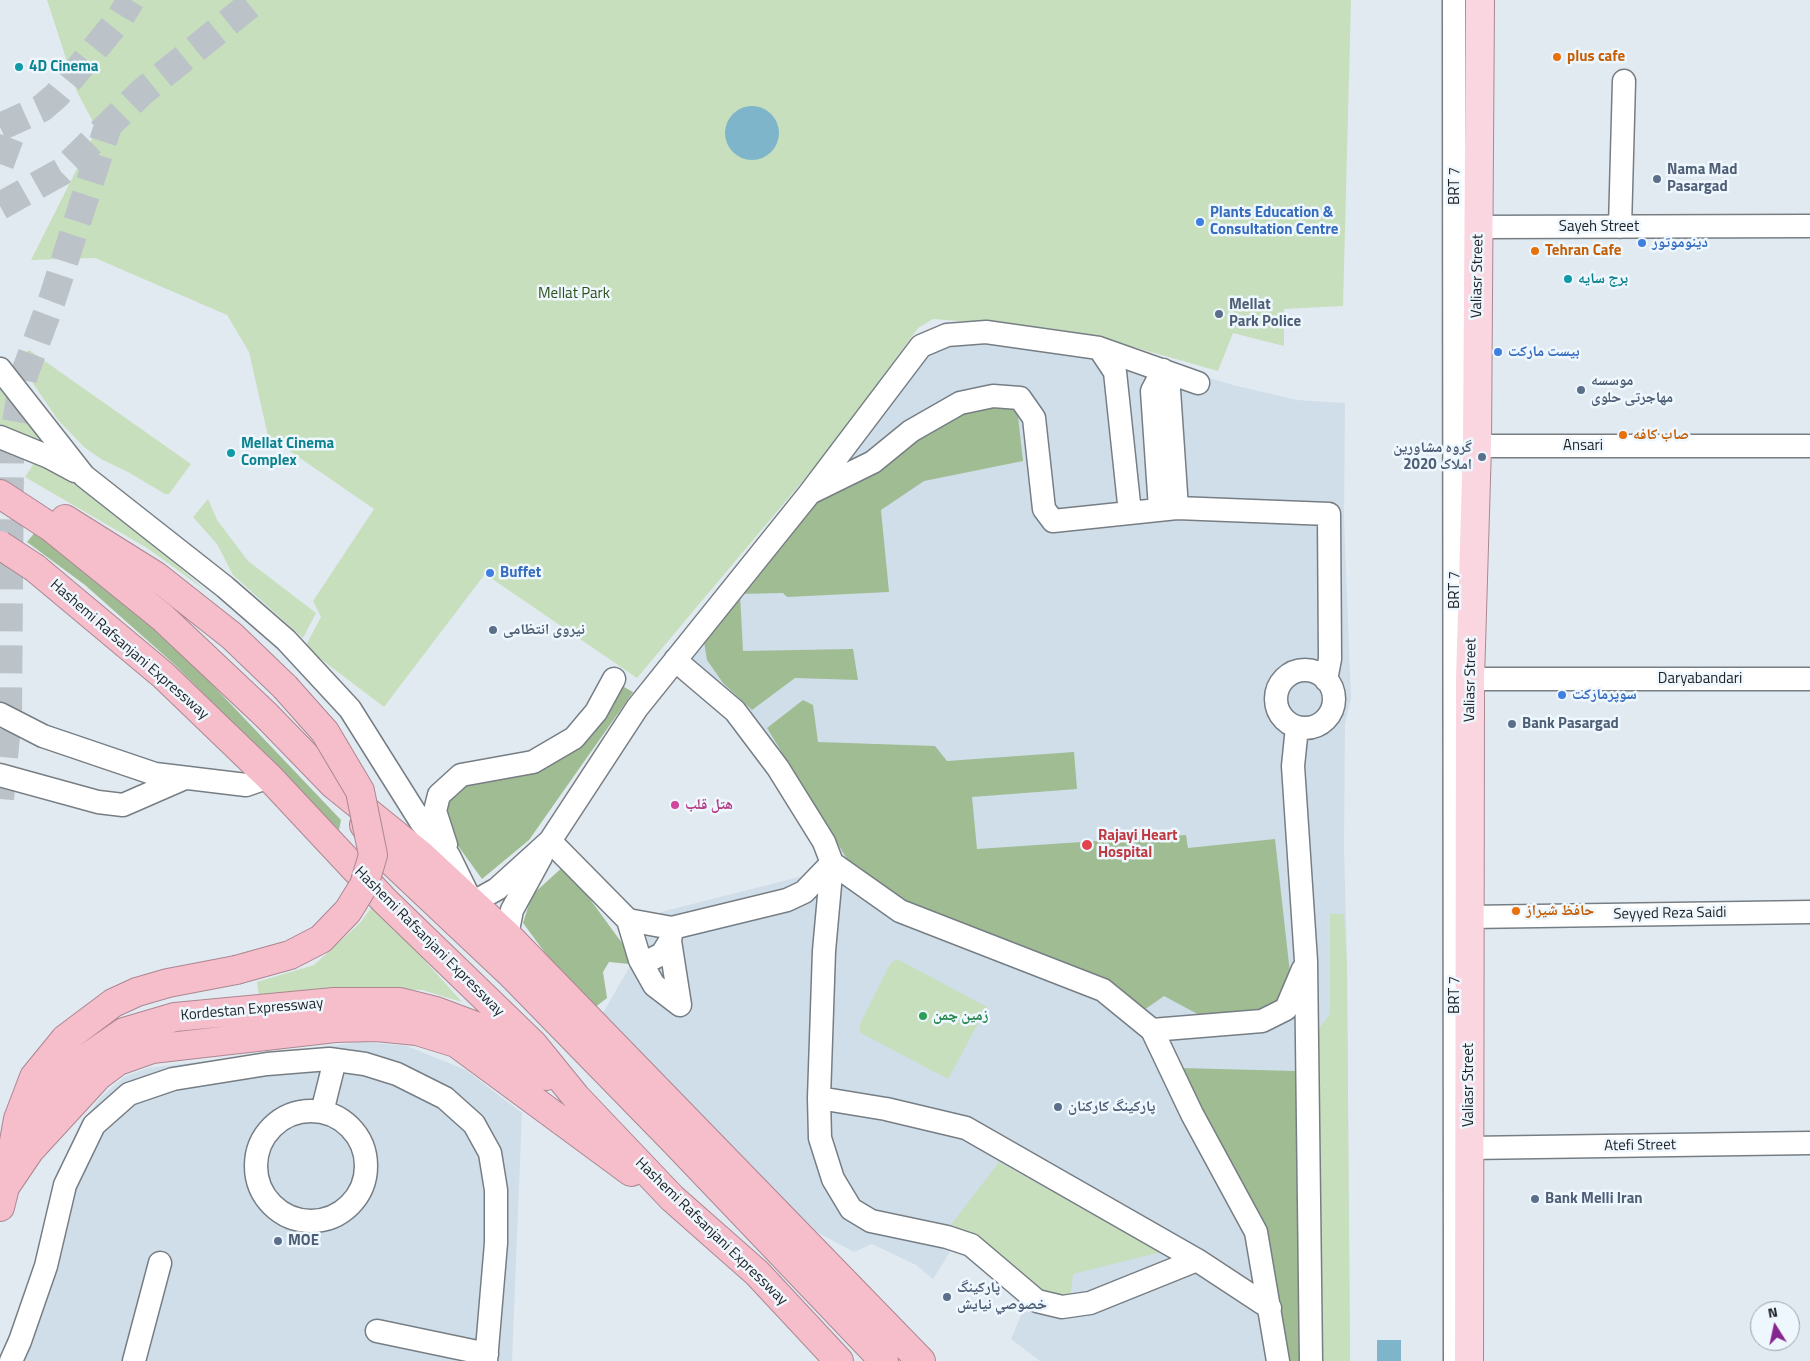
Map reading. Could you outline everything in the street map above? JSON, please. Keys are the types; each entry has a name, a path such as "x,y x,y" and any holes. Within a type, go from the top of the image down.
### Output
{"highway":[{"path":"0,493 43,507 156,576 232,636 285,687 325,732 360,791 373,855 364,885 348,911 321,939 290,955 236,970 168,983 138,992 113,1003 65,1039 34,1077 18,1119 2,1197"},
{"name":"Hashemi Rafsanjani Expressway","path":"0,493 52,528 162,617 266,716 333,784 422,856 507,934 918,1359"},
{"name":"Hashemi Rafsanjani Expressway","path":"0,545 35,568 163,675 269,777 384,900 533,1044 576,1098 672,1198 757,1273 839,1361"},
{"name":"Hashemi Rafsanjani Expressway","path":"333,784 387,857 524,988 884,1361"},
{"name":"Kordestan Expressway","path":"2,1197 30,1150 46,1105 63,1080 82,1061 124,1032 175,1017 334,1002 400,1002 436,1011 476,1026 576,1098"},
{"path":"30,1150 98,1076 118,1061 152,1049 335,1028 376,1027 417,1031 456,1043 564,1125 635,1175 672,1198"}],"main road":[{"name":"Valiasr Street","path":"1469,1361 1470,680 1477,446 1480,0"}],"street":[{"name":"BRT 7","path":"1454,0 1455,1361"},
{"path":"1620,227 1624,81"},
{"name":"Sayeh Street","path":"1478,227 1810,226"},
{"path":"507,934 512,910 550,841 636,708 808,494 921,346 947,335 986,332 1099,348 1198,383"},
{"path":"1099,348 1115,372 1130,513"},
{"path":"0,368 84,476"},
{"path":"1163,370 1152,391 1168,509"},
{"path":"808,494 873,462 911,431 960,403 993,396 1020,398 1034,418 1044,509 1053,521 1168,509 1329,514 1330,660 1326,680"},
{"path":"0,437 49,456 84,476 225,587 286,640 350,710 421,822 449,856"},
{"name":"Ansari","path":"1477,446 1810,446"},
{"path":"674,660 735,711 778,768 824,842 832,862 824,951 819,1098 820,1138 833,1180 851,1209 871,1221 947,1237 971,1245 1037,1301 1062,1307 1090,1303 1197,1260"},
{"path":"1300,671 1310,671 1326,680 1334,697 1329,714 1315,726 1297,727 1281,716 1276,697 1278,688 1291,674 1300,671"},
{"path":"550,841 497,889 472,903 449,856 435,811 439,795 461,776 533,762 574,738 596,712 614,679"},
{"name":"Daryabandari","path":"1470,680 1810,680"},
{"path":"0,714 52,739 155,774 246,786 269,777"},
{"path":"1297,727 1294,766 1306,961 1311,1361"},
{"path":"0,775 98,802 123,805 185,778"},
{"path":"550,841 628,920 671,935 788,900 804,892 832,862"},
{"path":"832,862 900,911 1103,990 1152,1030 1192,1114 1256,1232 1278,1361"},
{"name":"Seyyed Reza Saidi","path":"1470,917 1810,912"},
{"path":"628,920 640,960 654,986 680,1005 671,935"},
{"path":"640,960 656,959 662,954 671,935"},
{"path":"1152,1030 1262,1021 1286,1009 1306,961"},
{"path":"322,1112 332,1060 335,1028"},
{"path":"11,1361 46,1266 65,1185 94,1125 129,1094 173,1079 267,1064 332,1060 365,1064 397,1074 445,1098 474,1124 490,1153 496,1190 496,1243 486,1357 377,1331"},
{"path":"819,1098 886,1109 966,1128 1197,1260 1270,1308"},
{"path":"306,1111 322,1112 343,1121 356,1134 364,1151 366,1170 361,1189 351,1205 335,1216 317,1221 299,1220 283,1214 269,1203 260,1188 256,1172 256,1154 263,1138 289,1115 306,1111"},
{"name":"Atefi Street","path":"1469,1148 1810,1143"},
{"path":"134,1361 160,1263"}],"shaded area":[{"name":"Rajayi Heart Hospital","path":"938,328 1176,368 1233,385 1297,400 1345,403 1344,518 1351,698 1345,724 1344,847 1347,963 1350,1361 1040,1361 1011,1339 1025,1306 953,1247 933,1279 916,1265 872,1244 854,1252 811,1229 600,1018 661,912 803,876 832,843 751,713 672,650"},
{"name":"MOE","path":"362,1042 407,1046 466,1070 522,1113 512,1361 0,1361 20,1316 61,1166 80,1124 101,1097 124,1077 148,1068"}],"green space":[{"name":"Mellat Park","path":"47,0 1351,0 1343,306 1284,309 1284,346 1233,333 1218,371 1137,348 1049,328 933,319 918,328 827,452 637,678 485,574 384,707 305,647 321,617 313,601 374,509 268,436 249,352 227,315 95,258 31,260 97,129 77,92"},
{"path":"29,350 191,464 169,494 165,494 128,472 101,459 84,447 58,420 17,360"},
{"path":"0,379 38,437 32,442 0,424"},
{"path":"988,401 1014,403 1018,416 1023,461 924,481 881,510 889,592 787,597 783,593 740,594 743,651 853,649 858,680 795,678 752,710 723,683 707,660 702,630 816,500 948,417"},
{"path":"36,460 73,474 205,590 147,548 25,477"},
{"path":"208,499 217,520 248,561 316,613 303,638 233,575 217,544 193,517"},
{"path":"36,531 107,586 205,677 341,820 339,830 174,664 85,585 27,542"},
{"path":"617,683 633,692 529,840 482,879 443,825 446,795 465,778 526,771"},
{"path":"803,700 813,705 818,742 935,746 947,761 1074,752 1077,789 972,797 977,849 1186,835 1188,848 1275,839 1290,973 1281,1002 1251,1013 1205,1018 1164,996 1144,1010 915,909 850,864 767,728"},
{"path":"565,865 630,954 629,964 609,962 603,972 607,998 594,1008 563,977 523,923 532,895"},
{"path":"374,904 462,1002 422,990 346,989 259,997 257,982 314,965 360,923"},
{"path":"1330,914 1344,914 1347,963 1350,1361 1317,1361 1316,1032 1330,1014"},
{"name":"زمین چمن","path":"897,959 987,1007 948,1079 861,1033 859,1026 890,964"},
{"path":"1180,1068 1295,1071 1300,1076 1304,1361 1285,1361 1265,1241"},
{"path":"999,1162 1161,1252 1073,1274 1070,1299 1033,1291 966,1234 950,1226"}],"water":[{"path":"747,106 757,106 767,110 775,118 779,133 775,148 767,156 757,160 747,160 737,156 729,148 725,138 725,128 729,118 737,110"},
{"path":"1377,1340 1401,1340 1401,1361 1377,1361"}],"tunnel":[{"path":"0,127 42,108 57,95 120,18 131,0"},
{"path":"0,206 61,172 142,92 256,0"},
{"path":"0,164 16,121"},
{"path":"0,799 8,715 10,459 24,375 52,300 108,126"}],"place":[{"name":"plus cafe","path":"1557,57"},
{"name":"4D Cinema","path":"19,67"},
{"name":"Nama Mad Pasargad","path":"1657,179"},
{"name":"Plants Education & Consultation Centre","path":"1200,222"},
{"name":"دینوموتور","path":"1642,243"},
{"name":"Tehran Cafe","path":"1535,251"},
{"name":"برج سایه","path":"1568,279"},
{"name":"Mellat Park Police","path":"1219,314"},
{"name":"بیست مارکت","path":"1498,352"},
{"name":"موسسه مهاجرتی حلوی","path":"1581,390"},
{"name":"صاب کافه","path":"1623,435"},
{"name":"Mellat Cinema Complex","path":"231,453"},
{"name":"گروه مشاورین املاک 2020","path":"1482,457"},
{"name":"Buffet","path":"490,573"},
{"name":"نیروی انتظامی","path":"493,630"},
{"name":"سوپرمارکت","path":"1562,695"},
{"name":"Bank Pasargad","path":"1512,724"},
{"name":"هتل قلب","path":"675,805"},
{"name":"Rajayi Heart Hospital","path":"1087,845"},
{"name":"حافظ شیراز","path":"1516,911"},
{"name":"زمین چمن","path":"923,1016"},
{"name":"پارکینگ کارکنان","path":"1058,1107"},
{"name":"Bank Melli Iran","path":"1535,1199"},
{"name":"MOE","path":"278,1241"},
{"name":"پاركينگ خصوصي نيايش","path":"947,1297"}]}
